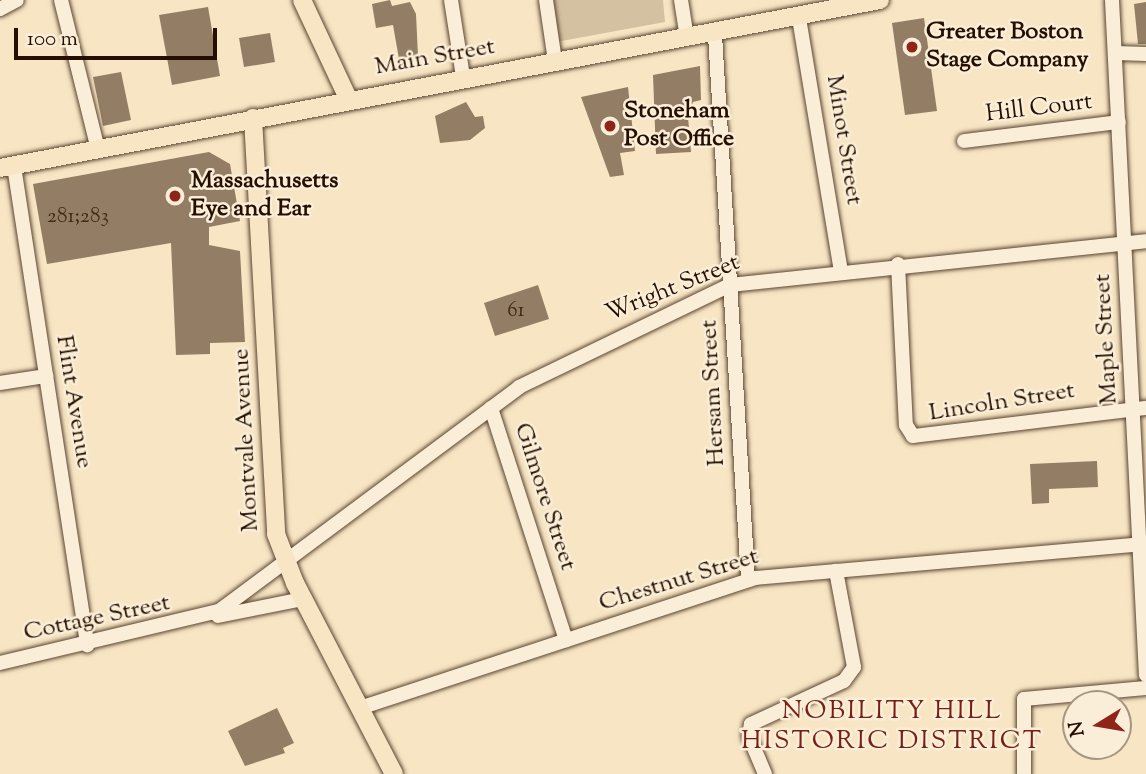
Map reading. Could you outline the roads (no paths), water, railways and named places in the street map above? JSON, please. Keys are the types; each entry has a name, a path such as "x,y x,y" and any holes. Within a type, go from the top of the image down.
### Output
{"main road":[{"path":"302,0 348,98"},
{"name":"Main Street","path":"7,167 348,98 715,35 880,0"},
{"name":"Montvale Avenue","path":"253,118 272,503 285,562 363,708 394,774"}],"street":[{"path":"0,9 17,0"},
{"path":"61,0 98,149"},
{"path":"451,0 463,77"},
{"path":"547,0 555,61"},
{"path":"681,0 687,39"},
{"name":"Maple Street","path":"1112,0 1125,241 1140,408 1146,676"},
{"name":"Minot Street","path":"799,18 841,271"},
{"name":"Hersam Street","path":"715,35 748,580"},
{"path":"1116,53 1146,54"},
{"name":"Hill Court","path":"964,142 1119,122"},
{"name":"Flint Avenue","path":"7,167 46,376 86,645"},
{"name":"Wright Street","path":"285,562 491,408 586,350 730,285 898,264 1146,241"},
{"name":"Lincoln Street","path":"898,264 906,425 913,436 1140,408"},
{"path":"0,383 46,376"},
{"name":"Gilmore Street","path":"491,408 566,640"},
{"name":"Chestnut Street","path":"363,708 748,580 1143,545"},
{"name":"Cottage Street","path":"203,620 285,562"},
{"path":"765,774 749,736 751,724 844,681 854,667 836,571"},
{"name":"Cottage Street","path":"0,663 303,599"},
{"path":"1024,774 1024,699 1146,688"}],"place":[{"name":"Greater Boston Stage Company","path":"912,47"},
{"name":"Stoneham Post Office","path":"610,126"},
{"name":"Massachusetts Eye and Ear","path":"175,196"}],"district":[{"name":"NOBILITY HILL HISTORIC DISTRICT","path":"892,727"}]}
